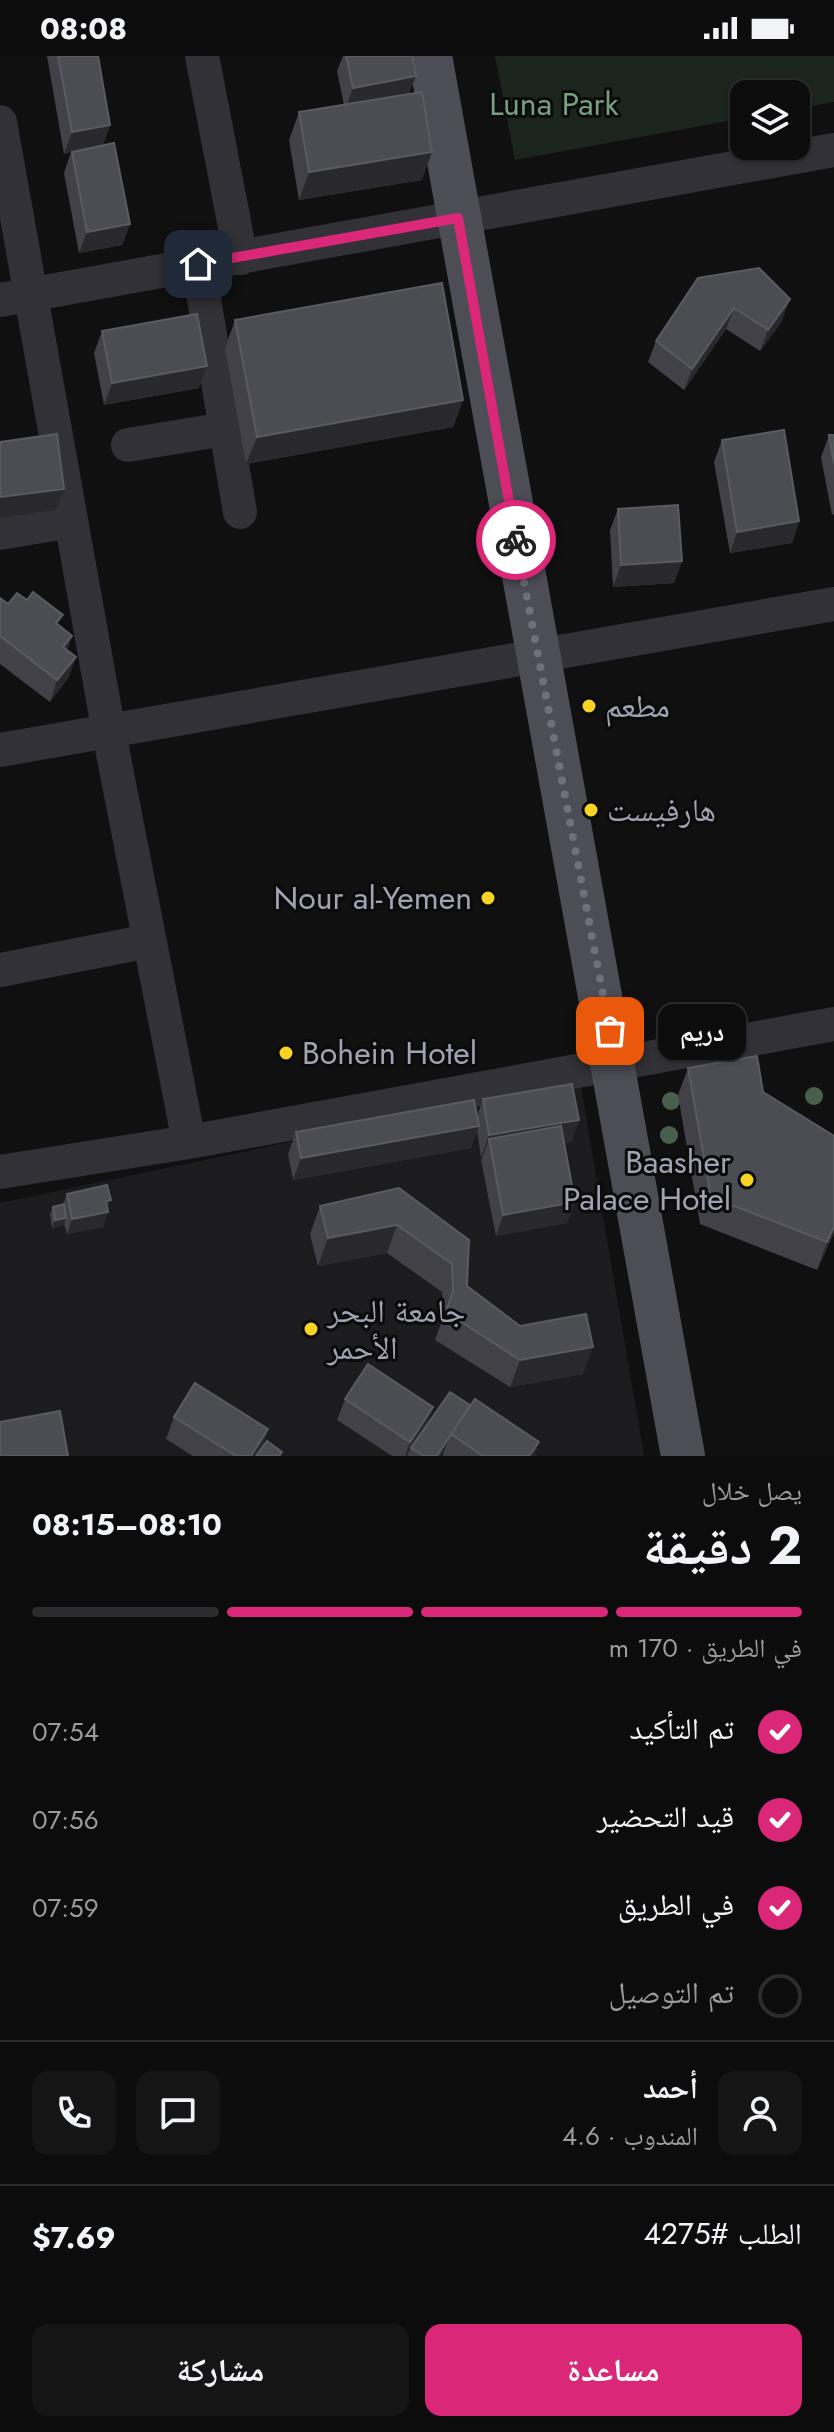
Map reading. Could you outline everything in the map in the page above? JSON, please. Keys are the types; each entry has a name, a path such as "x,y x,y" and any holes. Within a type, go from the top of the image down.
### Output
{"main road":[{"path":"430,56 537,655 616,1062 683,1456"}],"street":[{"path":"202,56 241,258"},
{"path":"0,122 15,297 71,521 189,1142"},
{"path":"15,297 834,150"},
{"path":"198,264 240,512"},
{"path":"128,445 225,429"},
{"path":"0,533 71,521"},
{"path":"0,750 834,604"},
{"path":"0,970 149,941"},
{"path":"0,1172 189,1142 834,1024"}],"shaded area":[{"name":"جامعة البحر الأحمر","path":"580,1081 644,1456 0,1456 0,1203"}],"green space":[{"name":"Luna Park","path":"495,56 834,56 834,102 810,106 810,80 730,80 730,121 515,160"}],"building":[{"path":"58,56 98,56 110,125 72,132"},
{"path":"346,56 412,56 416,76 353,88"},
{"path":"422,92 432,152 309,172 299,112"},
{"path":"114,143 130,224 87,232 72,152"},
{"path":"759,268 790,299 768,330 734,308 692,369 656,341 698,278"},
{"path":"442,283 463,400 257,437 235,320"},
{"path":"197,314 207,366 112,383 102,331"},
{"path":"784,430 799,521 737,532 722,440"},
{"path":"57,434 64,489 0,497 0,442"},
{"path":"829,435 834,435 834,464"},
{"path":"678,505 682,561 621,565 618,509"},
{"path":"33,592 63,615 56,623 72,636 63,647 76,657 57,680 0,636 0,598 8,604 17,593 27,600"},
{"path":"757,1056 763,1092 834,1136 834,1227 827,1242 711,1197 688,1068"},
{"path":"572,1084 579,1120 489,1135 483,1099"},
{"path":"474,1100 479,1126 301,1158 296,1132"},
{"path":"561,1126 575,1202 503,1215 489,1139"},
{"path":"107,1185 111,1200 106,1201 108,1212 72,1219 67,1194"},
{"path":"399,1188 469,1240 467,1286 520,1326 586,1314 593,1347 520,1360 446,1312 453,1291 452,1264 397,1225 328,1238 320,1206"},
{"path":"64,1204 66,1218 55,1220 53,1207"},
{"path":"368,1364 433,1407 410,1442 345,1399"},
{"path":"195,1383 268,1429 251,1456 236,1456 174,1417"},
{"path":"450,1392 470,1405 437,1456 424,1456 411,1448"},
{"path":"475,1399 539,1442 529,1456 483,1456 451,1434"},
{"path":"60,1411 68,1456 0,1456 0,1422"},
{"path":"267,1441 282,1452 279,1456 256,1456"}],"way so far":[{"path":"516,540 610,1031"}],"place":[{"name":"مطعم","path":"589,706"},
{"name":"هارفيست","path":"591,810"},
{"name":"Nour al-Yemen","path":"488,898"},
{"name":"دريم","path":"610,1031"},
{"name":"Bohein Hotel","path":"286,1053"},
{"name":"Baasher Palace Hotel","path":"747,1180"},
{"name":"جامعة البحر الأحمر","path":"311,1329"}],"route":[{"path":"198,264 458,218 516,540"}]}
